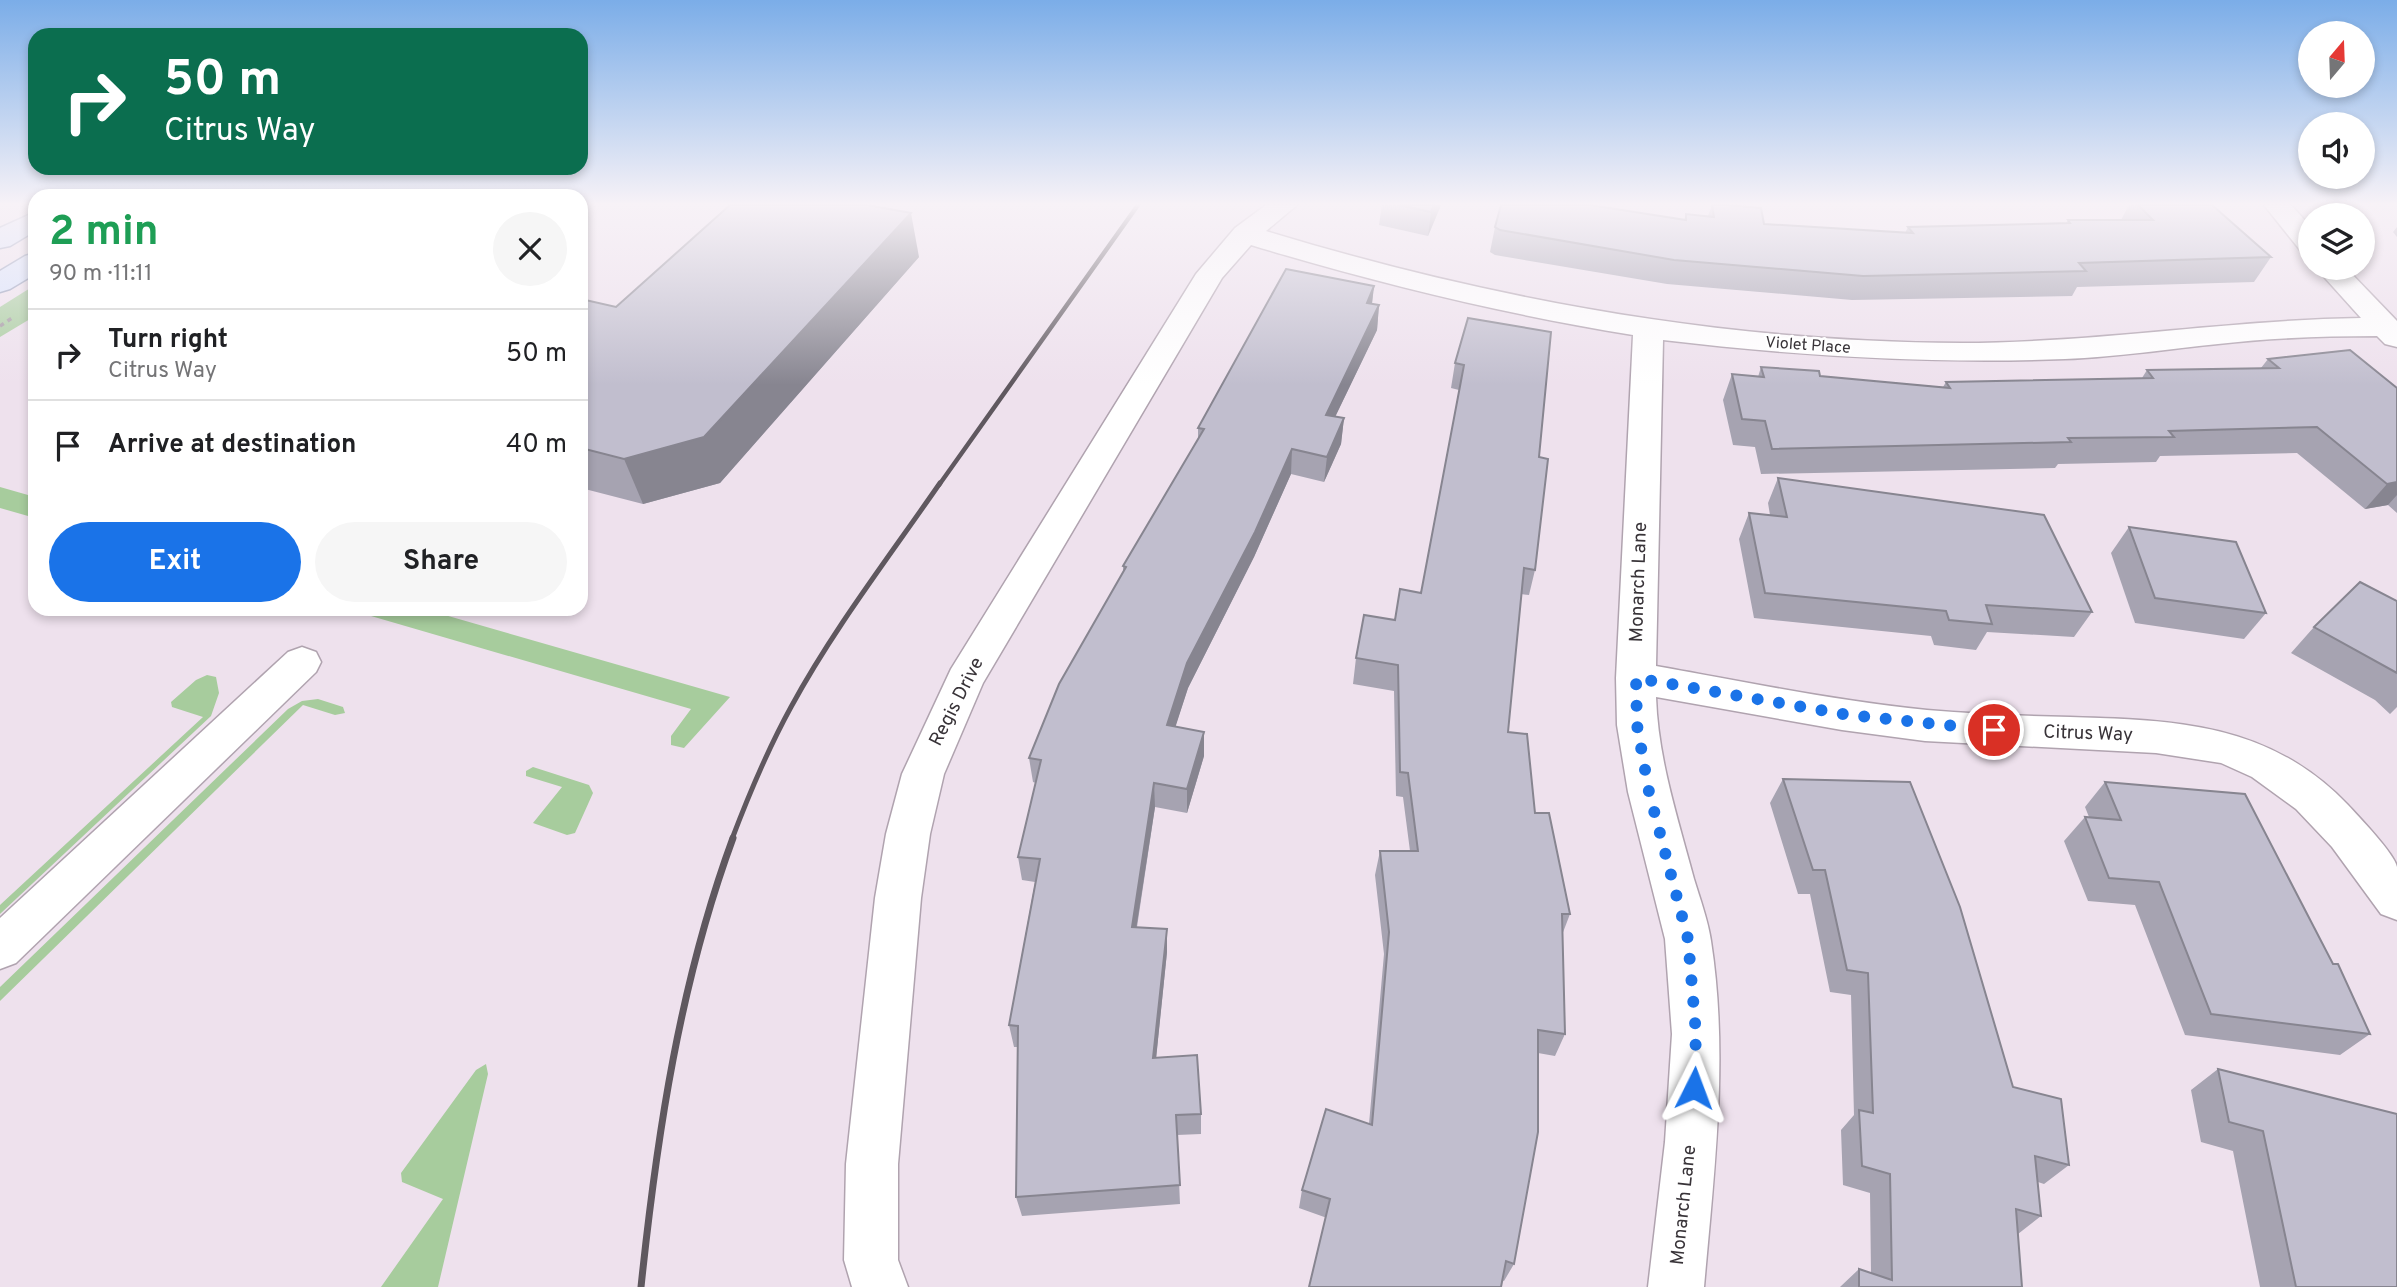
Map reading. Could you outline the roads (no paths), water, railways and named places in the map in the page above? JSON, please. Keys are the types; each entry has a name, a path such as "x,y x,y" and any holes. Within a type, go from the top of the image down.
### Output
{"main road":[{"path":"0,283 28,266"}],"street":[{"name":"Regis Drive","path":"880,1287 872,1260 872,1164 898,898 908,834 923,774 965,680 1218,265"},
{"name":"Violet Place","path":"1348,265 1494,303 1648,331 1812,347 2067,350 2273,330 2390,333"},
{"path":"2341,280 2390,333"},
{"name":"Monarch Lane","path":"1648,331 1636,678 1637,725 1649,792 1688,939 1696,1034 1691,1142 1676,1287"},
{"path":"0,948 302,662"},
{"name":"Citrus Way","path":"1636,678 1849,715 1966,729 2160,736 2200,742 2240,753 2277,772 2325,807 2360,847 2397,900"}],"railway":[{"path":"939,485 1095,265"},
{"path":"732,839 767,755 808,678 844,621 940,483"},
{"path":"641,1287 673,1059 699,947 733,838"}]}
